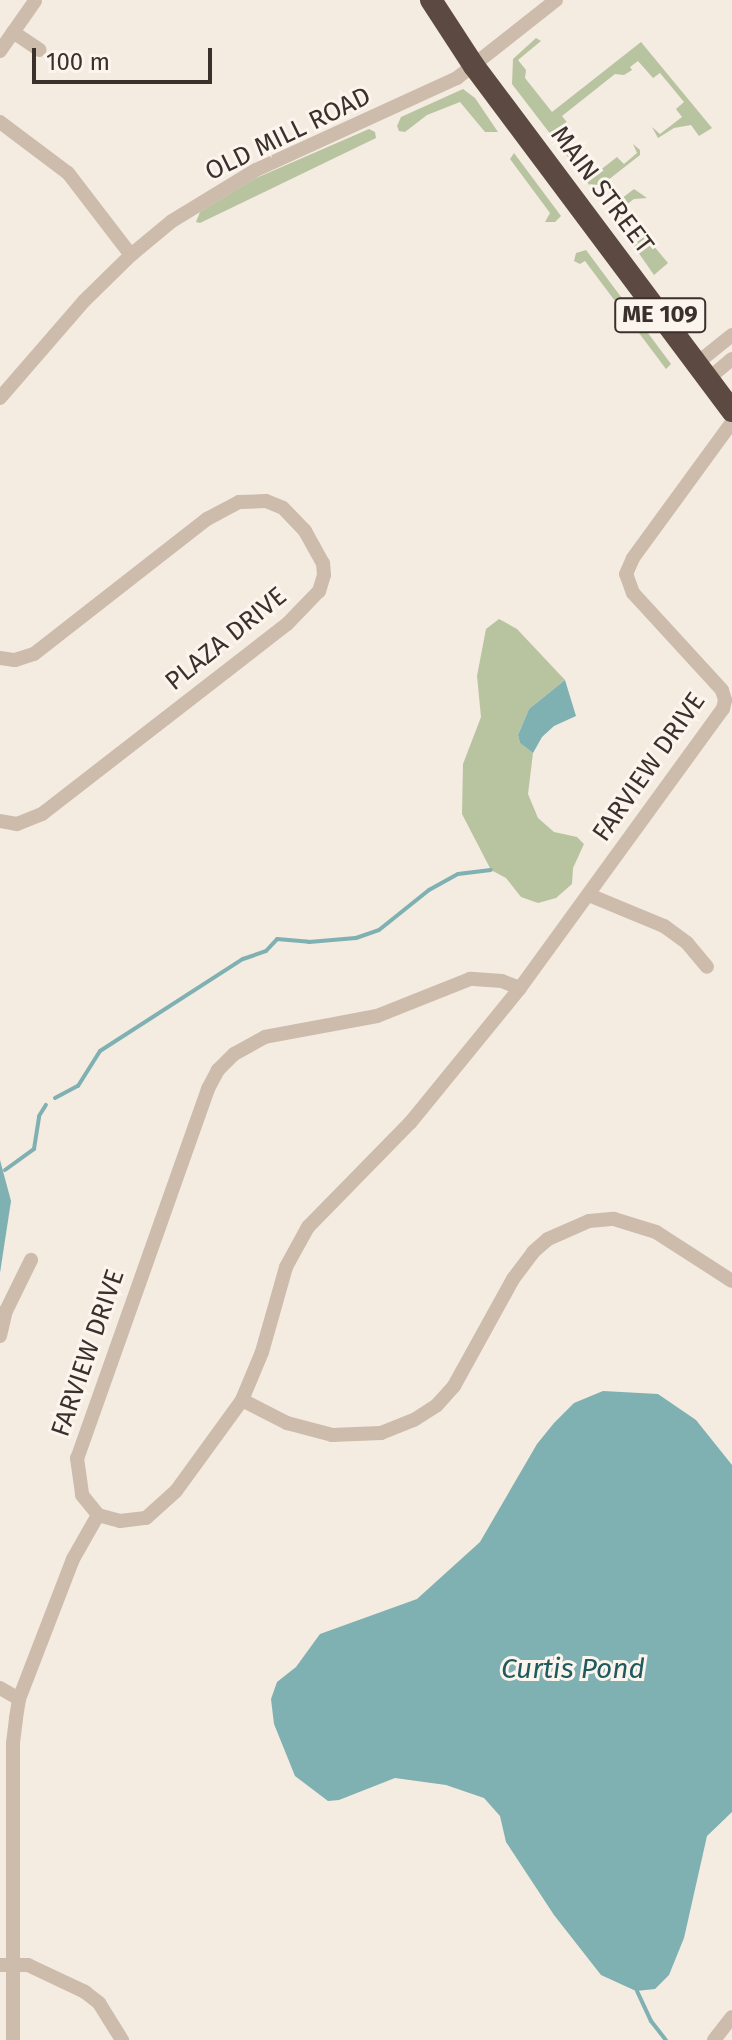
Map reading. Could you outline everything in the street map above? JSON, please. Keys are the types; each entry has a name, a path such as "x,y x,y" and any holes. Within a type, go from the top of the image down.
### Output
{"highway":[{"name":"MAIN STREET","path":"431,0 474,66 732,411"}],"street":[{"name":"OLD MILL ROAD","path":"0,398 84,301 131,255 172,221 238,180 380,116 474,66 556,0"},
{"path":"0,51 35,1"},
{"path":"13,32 40,50"},
{"path":"0,122 68,173 131,255"},
{"path":"702,372 732,335"},
{"path":"702,372 732,359"},
{"name":"FARVIEW DRIVE","path":"520,988 502,981 470,979 377,1016 265,1037 234,1054 218,1070 208,1089 77,1458 82,1495 98,1515 120,1521 146,1518 176,1491 242,1400 262,1352 286,1267 308,1227 410,1123 520,988 725,703 722,690 633,593 626,574 633,558 732,422"},
{"name":"PLAZA DRIVE","path":"0,658 15,660 34,654 207,519 239,502 266,501 283,508 305,531 323,563 324,575 319,591 287,624 42,814 17,824 0,821"},
{"path":"589,895 664,926 687,943 707,967"},
{"path":"242,1400 287,1423 332,1435 381,1433 414,1420 437,1405 454,1386 513,1279 533,1252 548,1239 589,1221 614,1219 656,1232 732,1281"},
{"path":"0,1336 6,1311 31,1260"},
{"path":"13,2040 7,1963 13,1743 19,1699 73,1559 98,1515"},
{"path":"0,1688 19,1699"},
{"path":"7,1963 48,1972 92,1997 122,2040"},
{"path":"714,2040 732,2017"}],"green space":[{"path":"536,38 541,41 518,60 526,70 525,78 552,112 641,42 712,128 699,136 691,125 674,128 658,138 652,127 660,134 682,117 676,109 684,102 660,73 653,78 638,61 630,67 632,70 624,75 615,74 562,116 570,126 562,133 594,175 617,157 624,164 637,153 633,144 640,150 640,155 594,191 512,84 513,59"},
{"path":"463,89 475,98 498,132 485,132 460,102 427,115 405,132 399,131 397,126 401,117"},
{"path":"369,129 375,132 376,138 200,223 196,222 200,212 254,179"},
{"path":"514,153 561,216 555,222 545,222 550,213 510,159"},
{"path":"634,189 647,198 634,199 622,208 668,263 654,275 608,209"},
{"path":"586,250 671,364 666,369 585,261 580,264 574,261 576,253"},
{"path":"499,619 517,629 565,680 529,709 518,735 520,743 533,753 528,794 538,818 554,832 577,837 584,844 573,868 572,884 556,898 538,903 521,897 506,878 491,870 462,814 463,764 481,717 477,676 486,629"}],"water":[{"path":"565,680 576,716 554,726 542,737 533,753 520,743 518,735 529,709"},
{"path":"0,1160 11,1201 0,1273"},
{"name":"Curtis Pond","path":"603,1391 658,1394 696,1420 732,1465 732,1812 707,1836 684,1938 669,1975 655,1989 636,1991 601,1975 554,1915 506,1842 500,1816 484,1798 446,1785 395,1778 339,1800 328,1801 295,1776 274,1724 271,1699 277,1682 296,1667 320,1634 417,1599 480,1542 537,1444 554,1423 574,1403"}],"waterway":[{"path":"55,1098 78,1086 100,1051 243,959 266,951 277,939 309,942 356,938 379,930 429,890 458,874 491,870"},
{"path":"5,1170 34,1149 39,1116 46,1105"},
{"path":"637,1991 651,2021 666,2040"}]}
